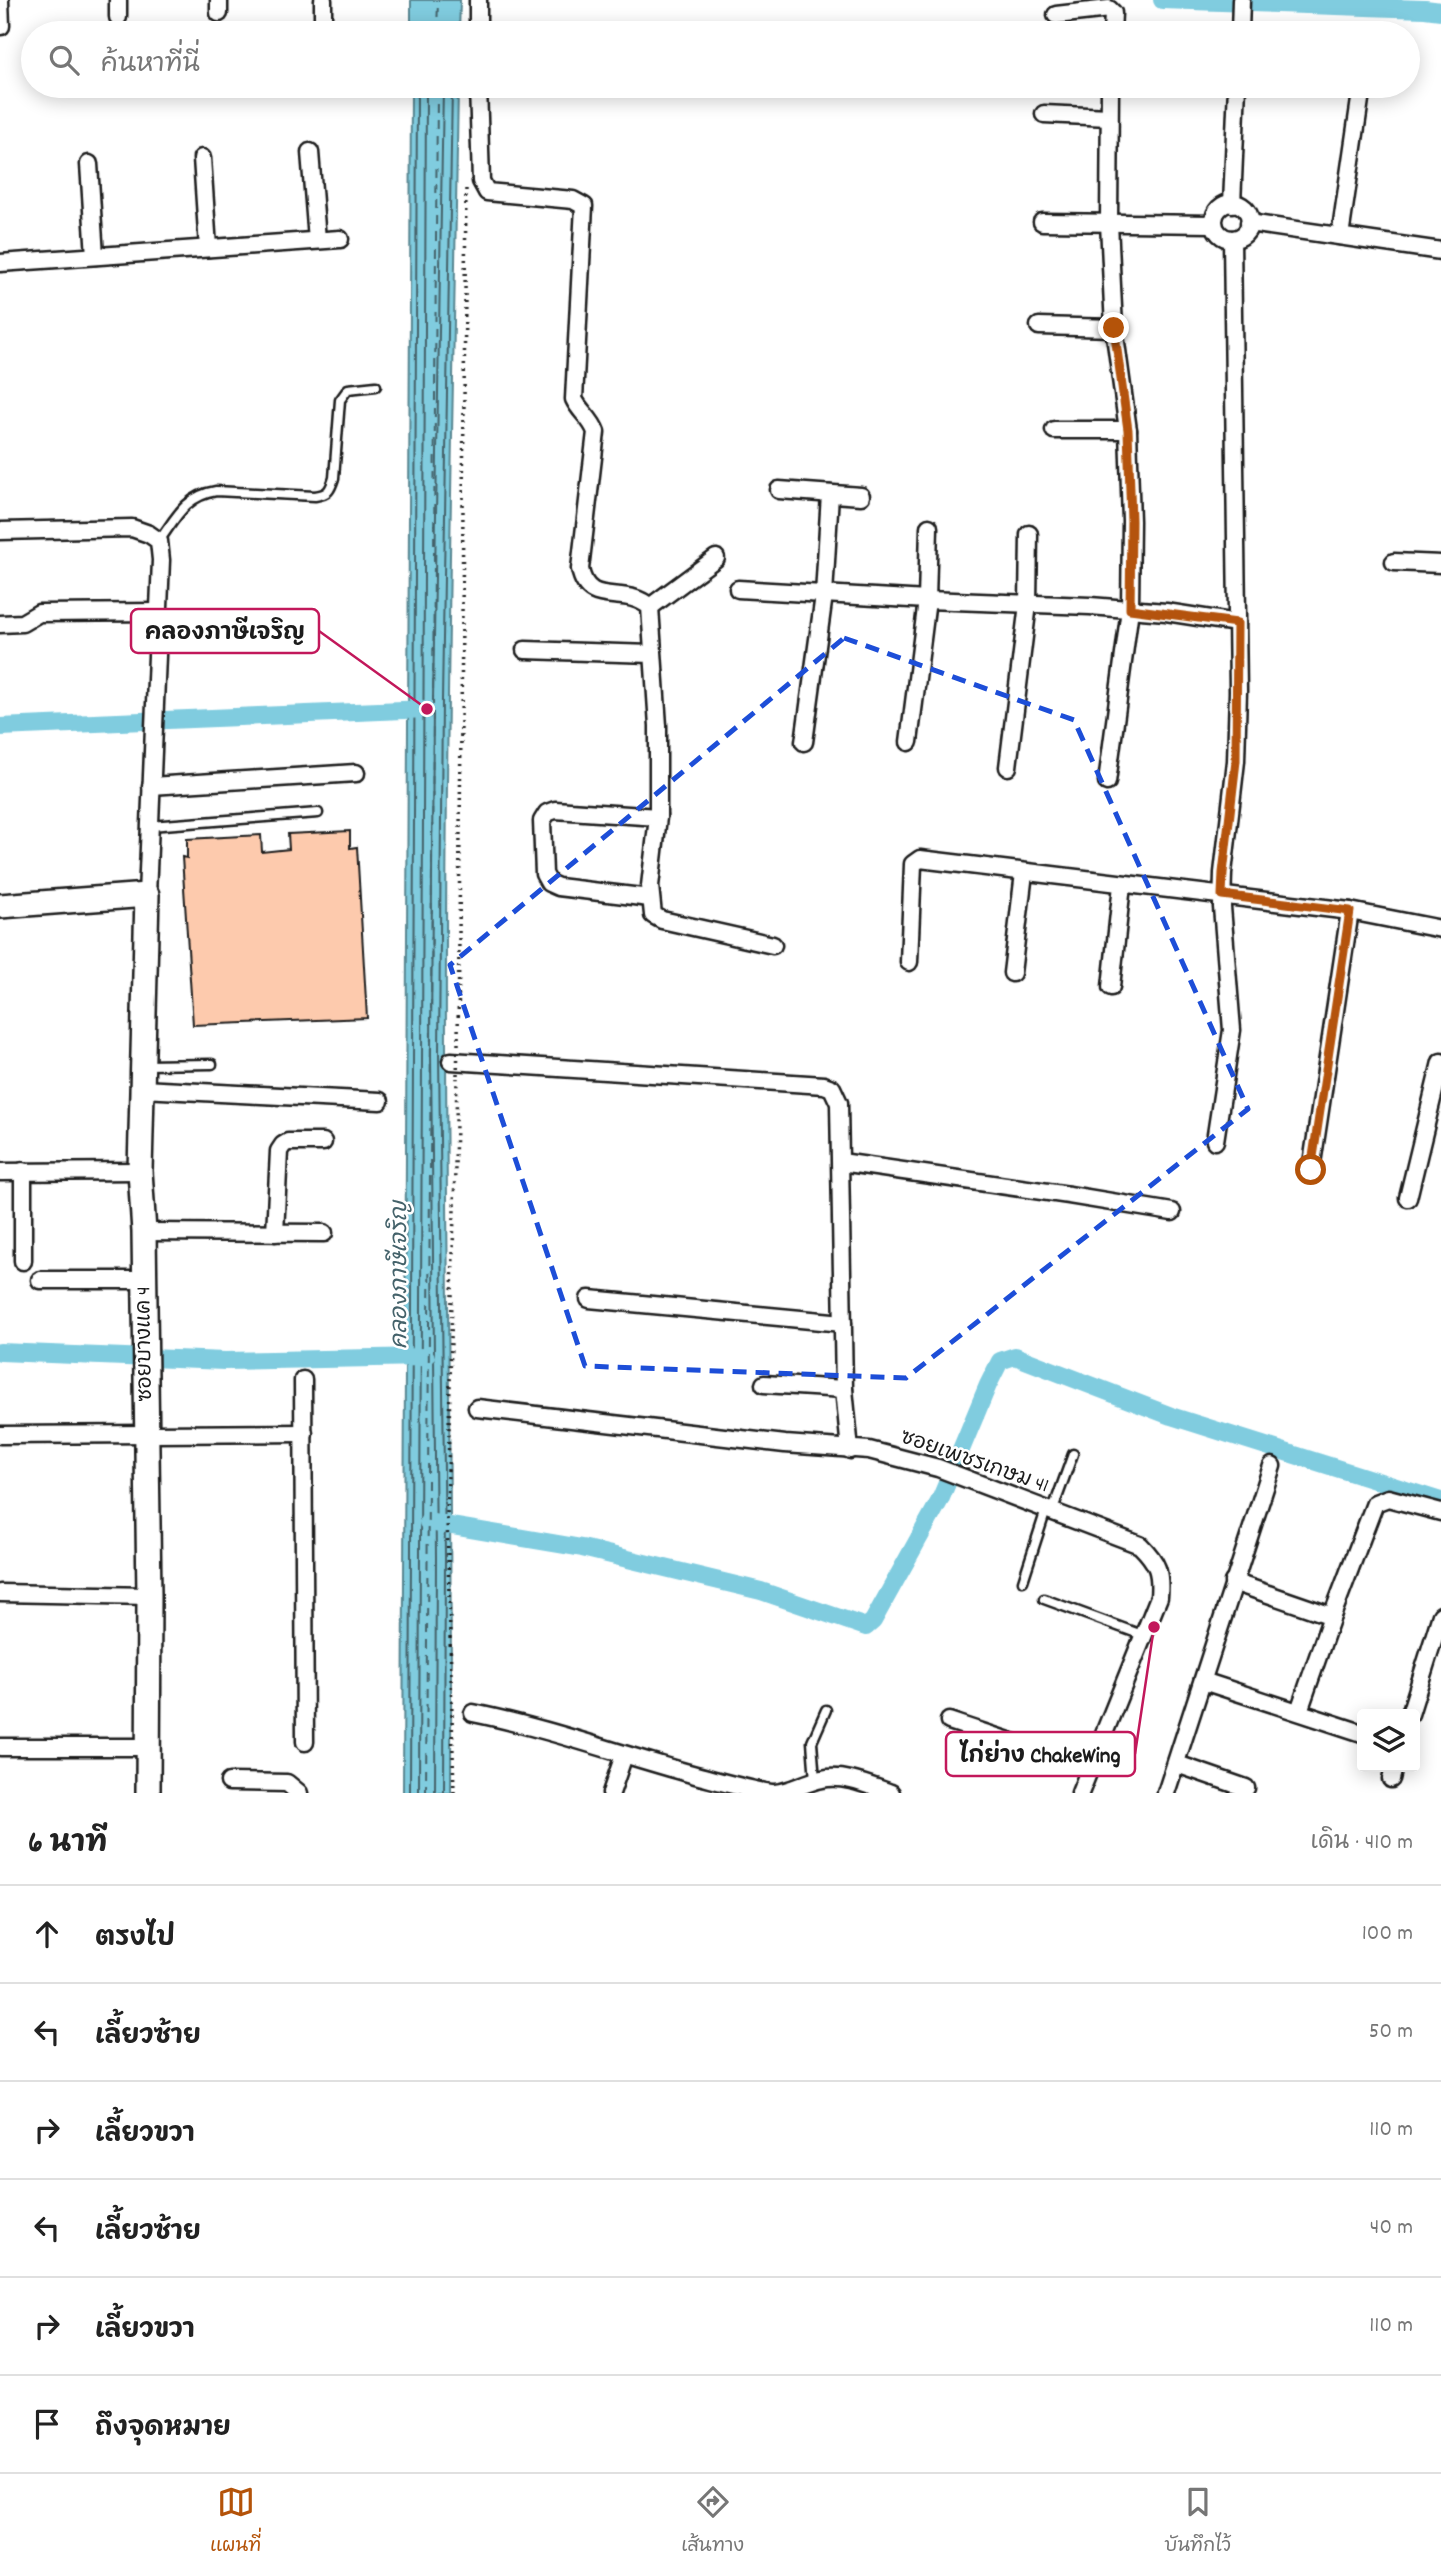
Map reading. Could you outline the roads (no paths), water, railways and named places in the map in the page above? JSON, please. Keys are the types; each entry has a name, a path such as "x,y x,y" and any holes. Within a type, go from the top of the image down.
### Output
{"street":[{"path":"0,0 1,26"},
{"path":"117,18 118,0"},
{"path":"323,18 324,0"},
{"path":"478,0 478,21"},
{"path":"1240,21 1241,0"},
{"path":"1056,15 1109,9 1113,13 1113,21"},
{"path":"478,98 481,181 487,191 573,200 584,206 574,399 579,410 592,421 596,432 580,569 583,584 592,591 636,598 650,607"},
{"path":"1107,782 1130,609 1131,521 1128,430 1114,328 1109,223 1110,98"},
{"path":"1232,204 1236,98"},
{"path":"1340,236 1360,98"},
{"path":"1044,114 1109,117"},
{"path":"310,152 317,240"},
{"path":"202,158 208,248"},
{"path":"89,164 96,256"},
{"path":"1232,204 1243,207 1248,213 1250,223 1245,233 1232,239 1221,236 1214,224 1217,211 1232,204"},
{"path":"1042,222 1214,224"},
{"path":"1250,223 1441,251"},
{"path":"0,263 340,239"},
{"path":"1215,1141 1232,1030 1222,895 1236,761 1232,239"},
{"path":"1039,326 1114,328"},
{"path":"1054,430 1128,430"},
{"path":"779,490 861,496"},
{"path":"804,742 824,595 830,494"},
{"path":"909,741 927,600 929,527"},
{"path":"0,531 132,528 159,541 161,560 147,895 0,906"},
{"path":"1008,767 1028,604 1030,534"},
{"path":"650,607 716,558"},
{"path":"1394,562 1441,564"},
{"path":"738,589 1130,609 1237,623"},
{"path":"650,607 658,726 658,817 650,898 653,915 662,920 773,945"},
{"path":"0,624 22,623 39,613 159,612"},
{"path":"525,650 652,654"},
{"path":"151,786 356,773"},
{"path":"650,898 558,887 550,883 544,874 542,821 547,813 555,810 658,817"},
{"path":"909,962 913,864 920,859 1350,911 1441,929"},
{"path":"1012,973 1024,873"},
{"path":"1111,987 1122,885"},
{"name":"ซอยบางแค 4","path":"147,895 140,1171 145,1280 149,1596 148,1793"},
{"path":"1311,1170 1350,911"},
{"path":"455,1061 824,1085 832,1088 839,1103 844,1389 850,1450"},
{"path":"1408,1198 1441,1062"},
{"path":"142,1089 380,1101"},
{"path":"275,1233 279,1152 283,1144 323,1142"},
{"path":"841,1162 1172,1212"},
{"path":"23,1171 23,1261"},
{"path":"0,1172 140,1171"},
{"path":"144,1231 324,1233"},
{"path":"40,1280 145,1280"},
{"path":"589,1299 843,1324"},
{"path":"303,1380 305,1742"},
{"path":"764,1384 844,1389"},
{"name":"ซอยเพชรเกษม 41","path":"477,1408 785,1444 869,1450 938,1468 1140,1545 1154,1558 1160,1576 1159,1597 1080,1793"},
{"path":"0,1435 303,1433"},
{"path":"1166,1793 1272,1466"},
{"path":"1299,1711 1375,1503 1388,1498 1441,1512"},
{"path":"1233,1582 1332,1616"},
{"path":"0,1593 149,1596"},
{"path":"1412,1709 1441,1615"},
{"path":"1203,1681 1357,1731"},
{"path":"472,1713 514,1722 752,1790 773,1793 792,1791 815,1780 842,1779 891,1793"},
{"path":"949,1721 1090,1768"},
{"path":"0,1748 148,1746"},
{"path":"611,1793 624,1755"},
{"path":"1177,1763 1246,1788"},
{"path":"229,1782 287,1783 299,1793"}],"lane":[{"path":"159,541 185,506 201,494 216,491 314,496 329,492 334,478 340,400 348,388 376,386"},
{"path":"149,826 318,813"},
{"path":"142,1065 212,1064"},
{"path":"1023,1581 1073,1454"},
{"path":"1044,1599 1142,1635"},
{"path":"815,1780 812,1742 826,1710"}],"water":[{"path":"411,0 460,0 459,21 411,21"},
{"path":"411,98 458,98 446,934 451,1793 403,1793"}],"waterway":[{"path":"1162,0 1441,11"},
{"path":"0,727 427,709"},
{"path":"0,1352 225,1361 426,1357"},
{"path":"428,1522 582,1548 761,1591 866,1627 873,1621 940,1500 1000,1361 1015,1356 1171,1416 1441,1501"}],"place":[{"name":"คลองภาษีเจริญ","path":"427,709"},
{"name":"ไก่ย่าง ChakeWing","path":"1154,1627"}]}
